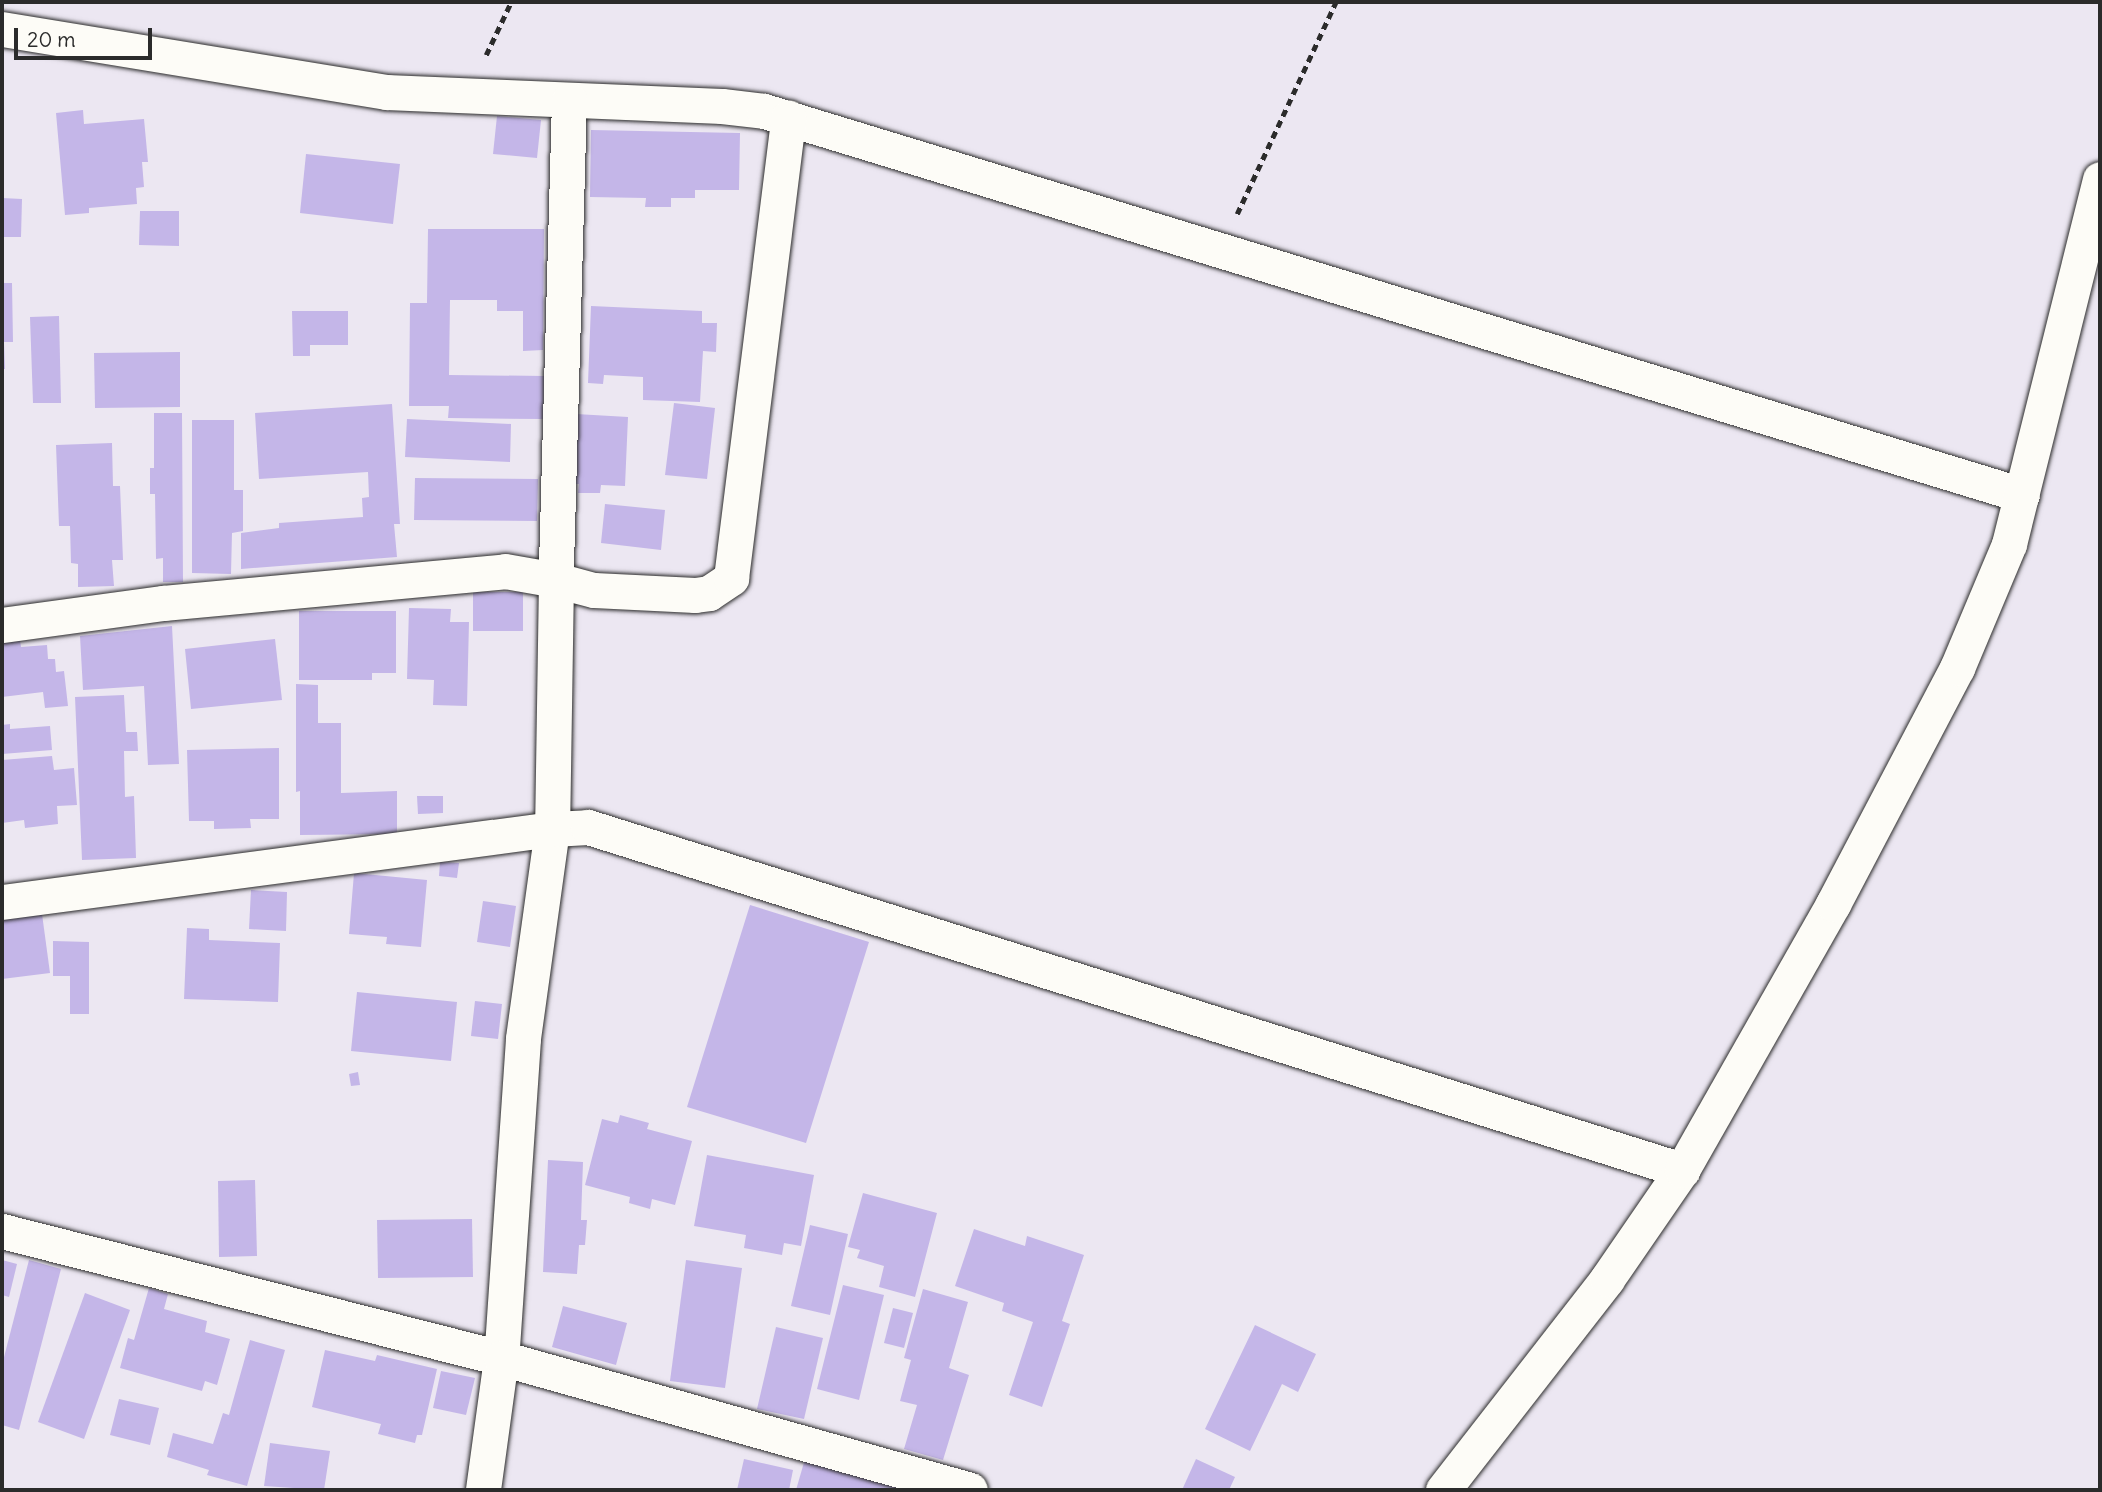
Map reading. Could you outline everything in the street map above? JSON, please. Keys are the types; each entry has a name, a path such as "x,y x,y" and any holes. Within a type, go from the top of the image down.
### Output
{"street":[{"path":"2,29 386,92 722,106 764,111 2022,495"},
{"path":"483,1490 500,1358 523,1039 552,829 569,100"},
{"path":"2,625 163,603 505,571 594,590 695,595 709,593 731,578 788,118"},
{"path":"1443,1490 1606,1279 1682,1170 1833,904 1957,668 1988,600 2009,544 2100,179"},
{"path":"2,902 552,829 588,827 1682,1170"},
{"path":"2,1231 500,1358 970,1490"}],"path":[{"path":"466,96 511,2"},
{"path":"1220,250 1336,2"}],"building":[{"path":"83,110 84,124 144,119 148,162 142,162 144,187 136,188 137,204 89,208 89,213 65,215 56,113"},
{"path":"497,116 541,120 537,158 493,154"},
{"path":"591,130 740,133 739,190 695,190 695,198 671,198 671,207 645,207 646,198 590,197"},
{"path":"306,154 400,164 393,224 300,213"},
{"path":"2,198 22,199 21,237 2,237"},
{"path":"140,211 179,211 179,246 139,245"},
{"path":"428,229 544,229 543,350 523,351 523,311 497,311 497,300 450,300 449,375 544,376 543,419 448,418 449,406 409,406 410,303 427,303"},
{"path":"2,283 12,283 13,342 4,342 5,369 2,369"},
{"path":"591,306 702,311 702,323 717,323 716,352 703,351 700,402 643,400 643,377 604,375 603,384 588,383"},
{"path":"292,311 348,311 348,345 310,345 310,356 293,356"},
{"path":"59,316 61,403 33,403 30,317"},
{"path":"180,352 180,407 95,408 94,353"},
{"path":"674,403 715,408 707,479 665,475"},
{"path":"392,404 400,524 394,524 397,557 241,569 241,533 279,528 279,523 363,517 362,498 369,497 368,472 259,479 255,413"},
{"path":"154,413 182,413 183,582 163,582 163,558 156,559 155,494 150,494 150,468 154,468"},
{"path":"576,414 628,417 625,486 601,485 600,493 578,493 579,484 572,484"},
{"path":"407,419 511,424 510,462 405,457"},
{"path":"192,420 234,420 234,490 243,490 243,531 232,533 231,574 192,573"},
{"path":"112,443 113,486 120,486 123,560 112,560 114,586 78,587 78,564 71,563 70,526 59,526 56,445"},
{"path":"415,478 538,479 537,521 414,520"},
{"path":"605,504 665,510 661,550 601,543"},
{"path":"473,592 523,592 523,631 473,631"},
{"path":"409,608 451,609 450,622 469,622 467,706 433,705 434,680 407,679"},
{"path":"299,611 396,611 396,673 372,673 372,680 299,680"},
{"path":"172,626 179,764 148,765 144,686 83,690 80,636"},
{"path":"275,639 282,700 191,709 185,649"},
{"path":"20,640 21,647 47,645 48,659 55,659 56,672 64,671 68,706 45,708 43,692 2,697 2,642"},
{"path":"296,684 318,685 318,723 341,723 341,793 397,791 397,834 300,835 300,791 296,792"},
{"path":"124,695 126,732 137,732 138,751 124,751 125,797 134,796 136,858 82,860 75,697"},
{"path":"10,724 10,729 50,726 52,750 2,754 2,725"},
{"path":"279,748 279,819 250,819 251,828 214,829 214,821 189,821 187,750"},
{"path":"52,756 54,770 74,768 77,805 57,806 58,824 25,828 24,820 2,823 2,760"},
{"path":"417,796 443,796 443,813 418,814"},
{"path":"440,862 459,863 457,878 439,876"},
{"path":"354,873 427,880 421,947 386,944 387,937 349,934"},
{"path":"251,890 287,892 286,931 249,929"},
{"path":"483,901 516,906 510,947 477,942"},
{"path":"750,905 869,942 806,1143 687,1107"},
{"path":"42,914 50,973 2,979 2,919"},
{"path":"187,928 209,929 209,940 280,943 278,1002 184,999"},
{"path":"53,941 89,942 89,1014 70,1014 70,976 53,976"},
{"path":"357,992 457,1002 451,1061 351,1051"},
{"path":"475,1001 502,1004 498,1039 471,1036"},
{"path":"358,1072 360,1085 351,1086 349,1074"},
{"path":"620,1115 649,1123 647,1129 692,1141 675,1205 652,1199 650,1209 629,1203 630,1197 585,1185 602,1119 618,1123"},
{"path":"707,1155 814,1175 801,1246 784,1243 782,1255 744,1248 746,1235 694,1226"},
{"path":"548,1160 583,1162 581,1220 587,1220 585,1245 579,1245 577,1274 543,1272"},
{"path":"255,1180 257,1256 219,1257 218,1181"},
{"path":"863,1193 937,1213 915,1297 879,1287 884,1266 857,1258 860,1250 848,1247"},
{"path":"472,1219 473,1277 378,1278 377,1220"},
{"path":"810,1225 848,1234 830,1315 791,1306"},
{"path":"974,1229 1025,1246 1027,1236 1084,1255 1062,1321 1070,1324 1042,1407 1009,1395 1033,1322 1002,1311 1004,1303 955,1286"},
{"path":"2,1260 17,1264 9,1297 2,1295"},
{"path":"29,1260 61,1269 19,1430 2,1425 2,1365"},
{"path":"686,1260 742,1268 725,1388 670,1381"},
{"path":"843,1285 884,1295 859,1400 817,1389"},
{"path":"149,1288 168,1294 164,1309 207,1321 205,1332 230,1339 217,1385 205,1381 202,1391 120,1368 128,1338 134,1340"},
{"path":"923,1289 968,1302 949,1368 969,1375 943,1460 904,1449 917,1405 900,1401 911,1360 904,1358"},
{"path":"85,1293 130,1310 84,1439 38,1422"},
{"path":"563,1306 627,1323 616,1365 552,1347"},
{"path":"893,1308 913,1313 904,1348 884,1343"},
{"path":"1255,1325 1316,1354 1298,1392 1282,1384 1250,1451 1205,1429"},
{"path":"776,1327 823,1338 804,1419 757,1409"},
{"path":"250,1340 285,1350 247,1486 207,1475 209,1470 167,1457 173,1433 213,1444 223,1413 229,1415"},
{"path":"325,1350 375,1361 377,1355 437,1369 422,1435 417,1435 415,1443 378,1434 381,1424 312,1407"},
{"path":"441,1371 475,1378 466,1415 433,1408"},
{"path":"119,1399 159,1408 150,1445 110,1435"},
{"path":"270,1443 330,1451 324,1490 264,1486"},
{"path":"744,1459 793,1470 789,1490 737,1490"},
{"path":"805,1459 911,1490 796,1490"},
{"path":"1196,1459 1235,1477 1229,1490 1182,1490"}]}
